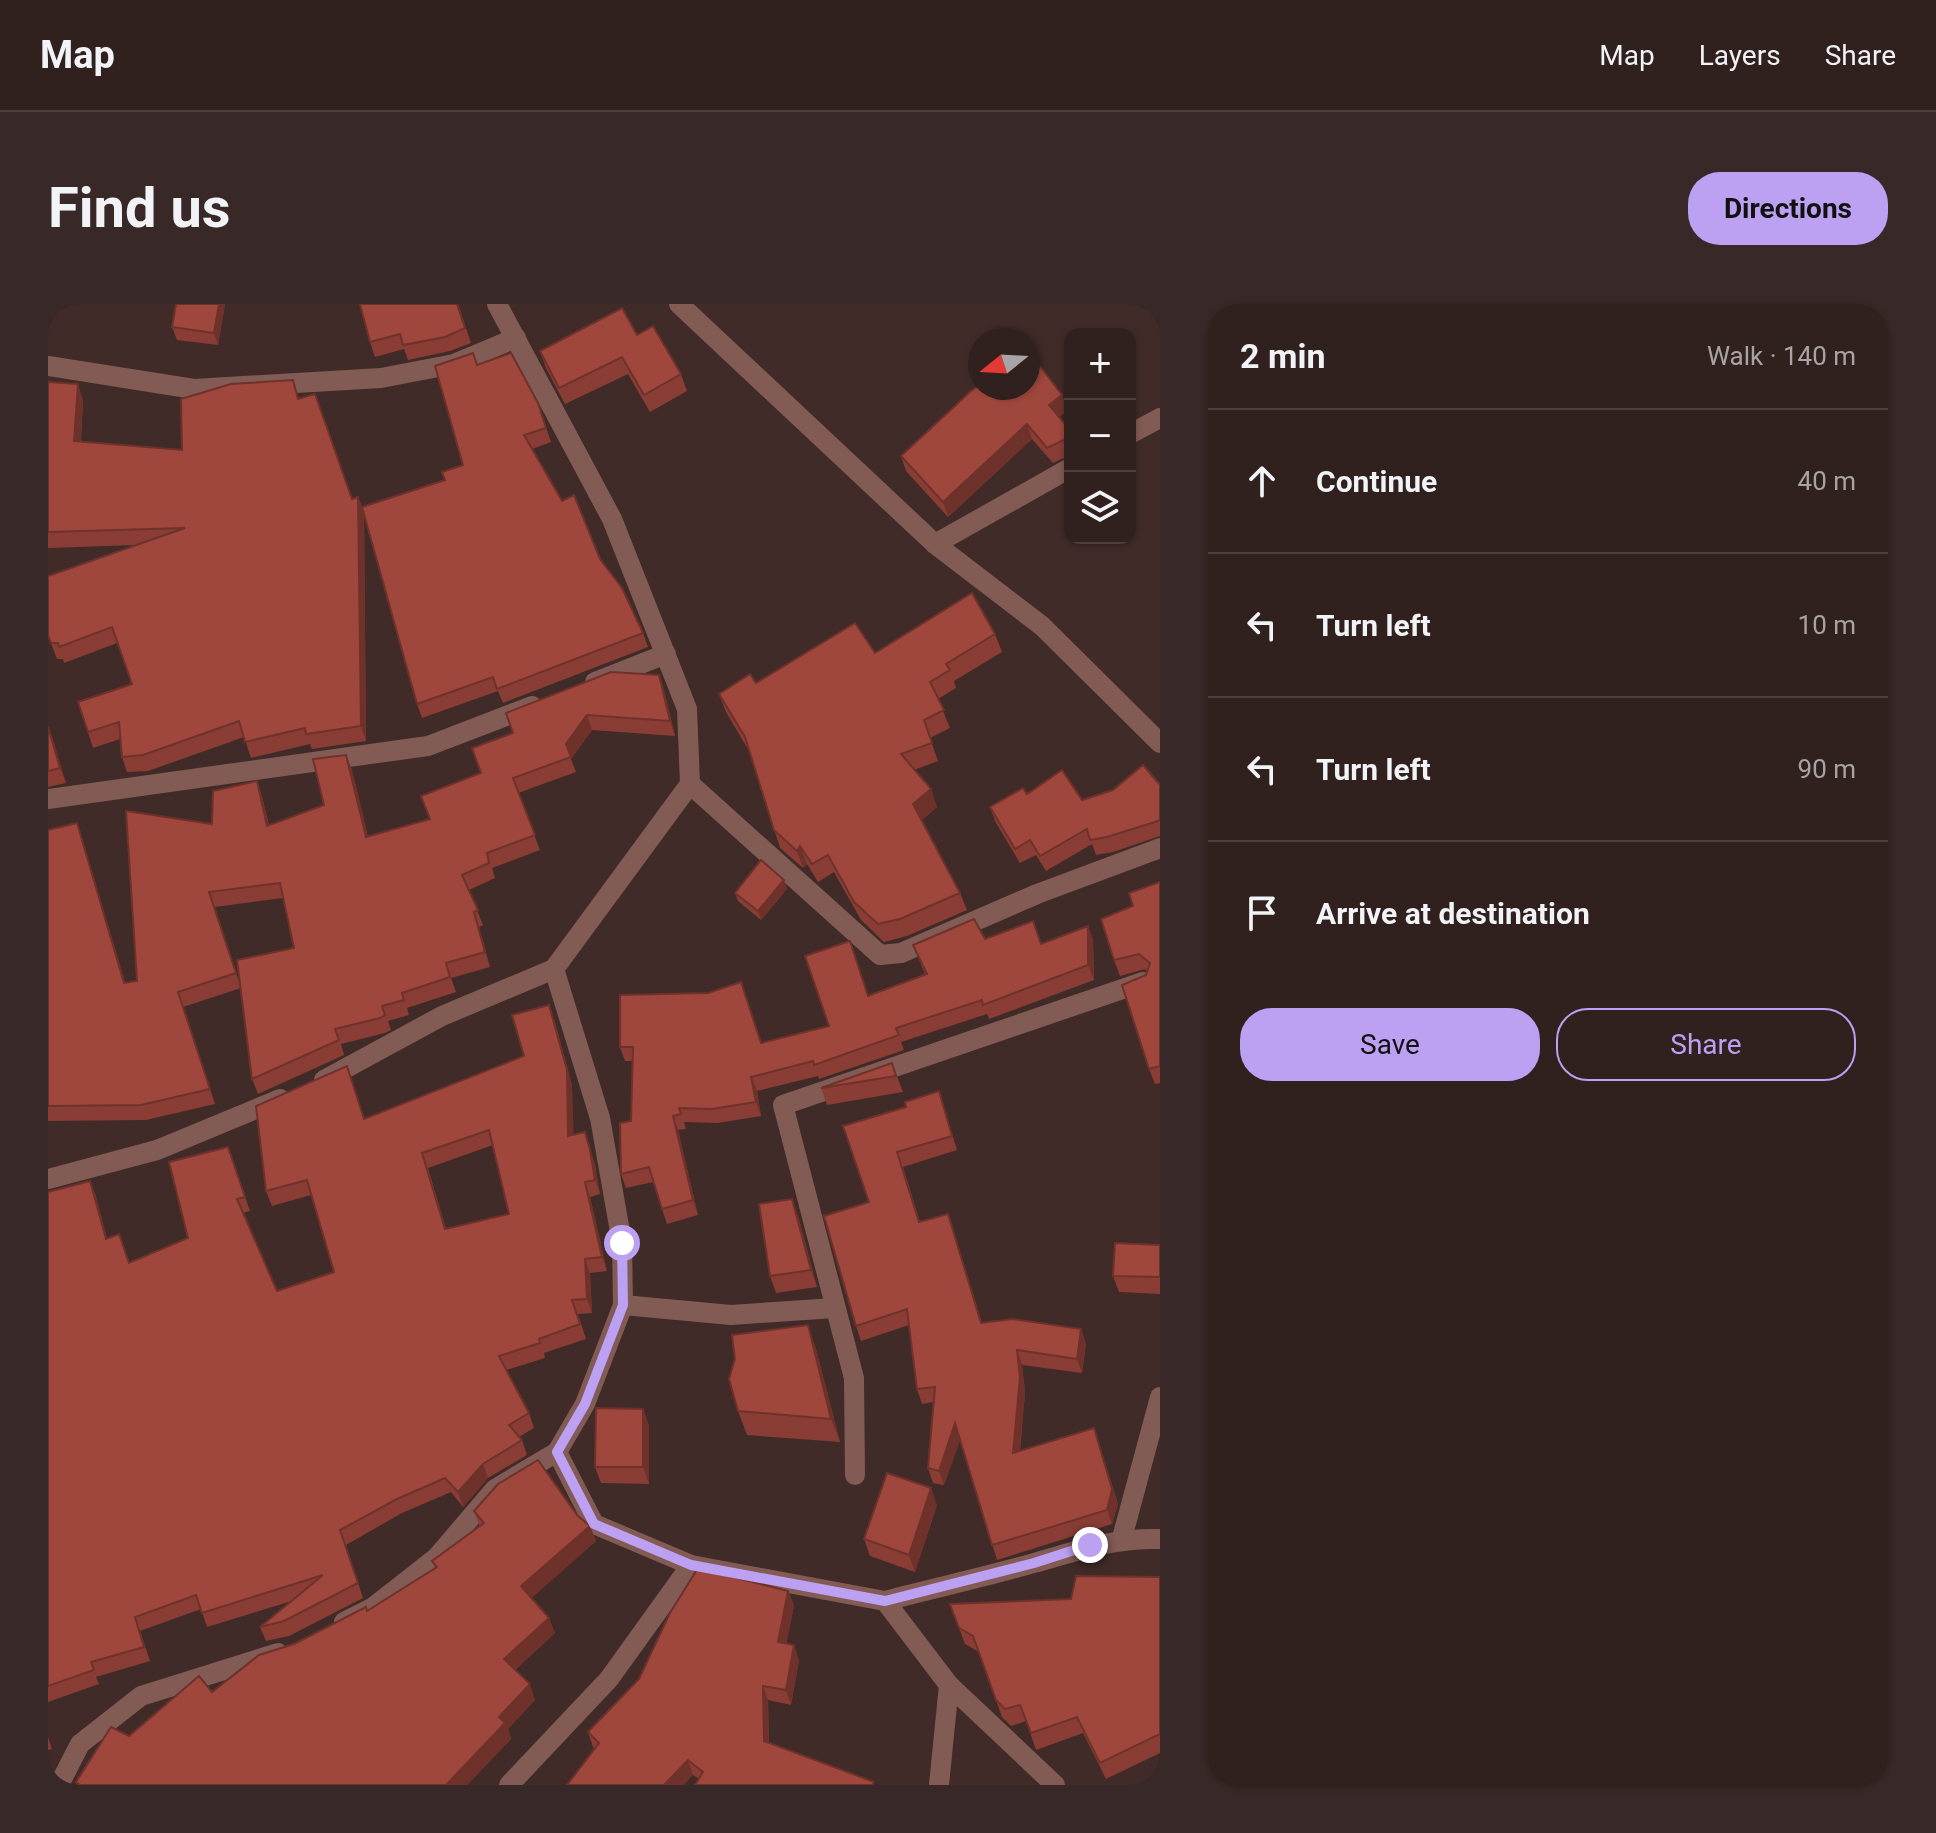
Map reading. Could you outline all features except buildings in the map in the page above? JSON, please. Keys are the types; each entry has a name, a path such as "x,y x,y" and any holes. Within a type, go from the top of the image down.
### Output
{"street":[{"path":"48,1179 157,1150 317,1083 442,1016 554,969 690,784 687,709 612,519 497,304"},
{"path":"679,304 935,544 1042,626 1160,743"},
{"path":"48,366 194,389 365,379 454,364 516,338"},
{"path":"1136,431 1160,418"},
{"path":"935,544 1064,471"},
{"path":"577,689 666,654"},
{"path":"48,799 428,746 547,700"},
{"path":"690,784 880,955 901,953 1037,894 1160,848"},
{"path":"320,1634 372,1608 437,1557 495,1489 557,1452 585,1404 623,1305 622,1243 600,1118 554,969"},
{"path":"855,1475 854,1378 783,1105 1143,982"},
{"path":"623,1305 731,1315 834,1308"},
{"path":"1122,1538 1160,1397"},
{"path":"557,1452 594,1524 691,1565 885,1601 1122,1538 1160,1539"},
{"path":"509,1785 609,1679 691,1565"},
{"path":"885,1601 949,1685 1055,1785"},
{"path":"59,1785 80,1744 141,1696 294,1648"},
{"path":"939,1785 949,1685"}],"route":[{"path":"622,1243 623,1305 585,1404 557,1452 594,1524 691,1565 885,1601 1034,1563 1090,1545"}]}
